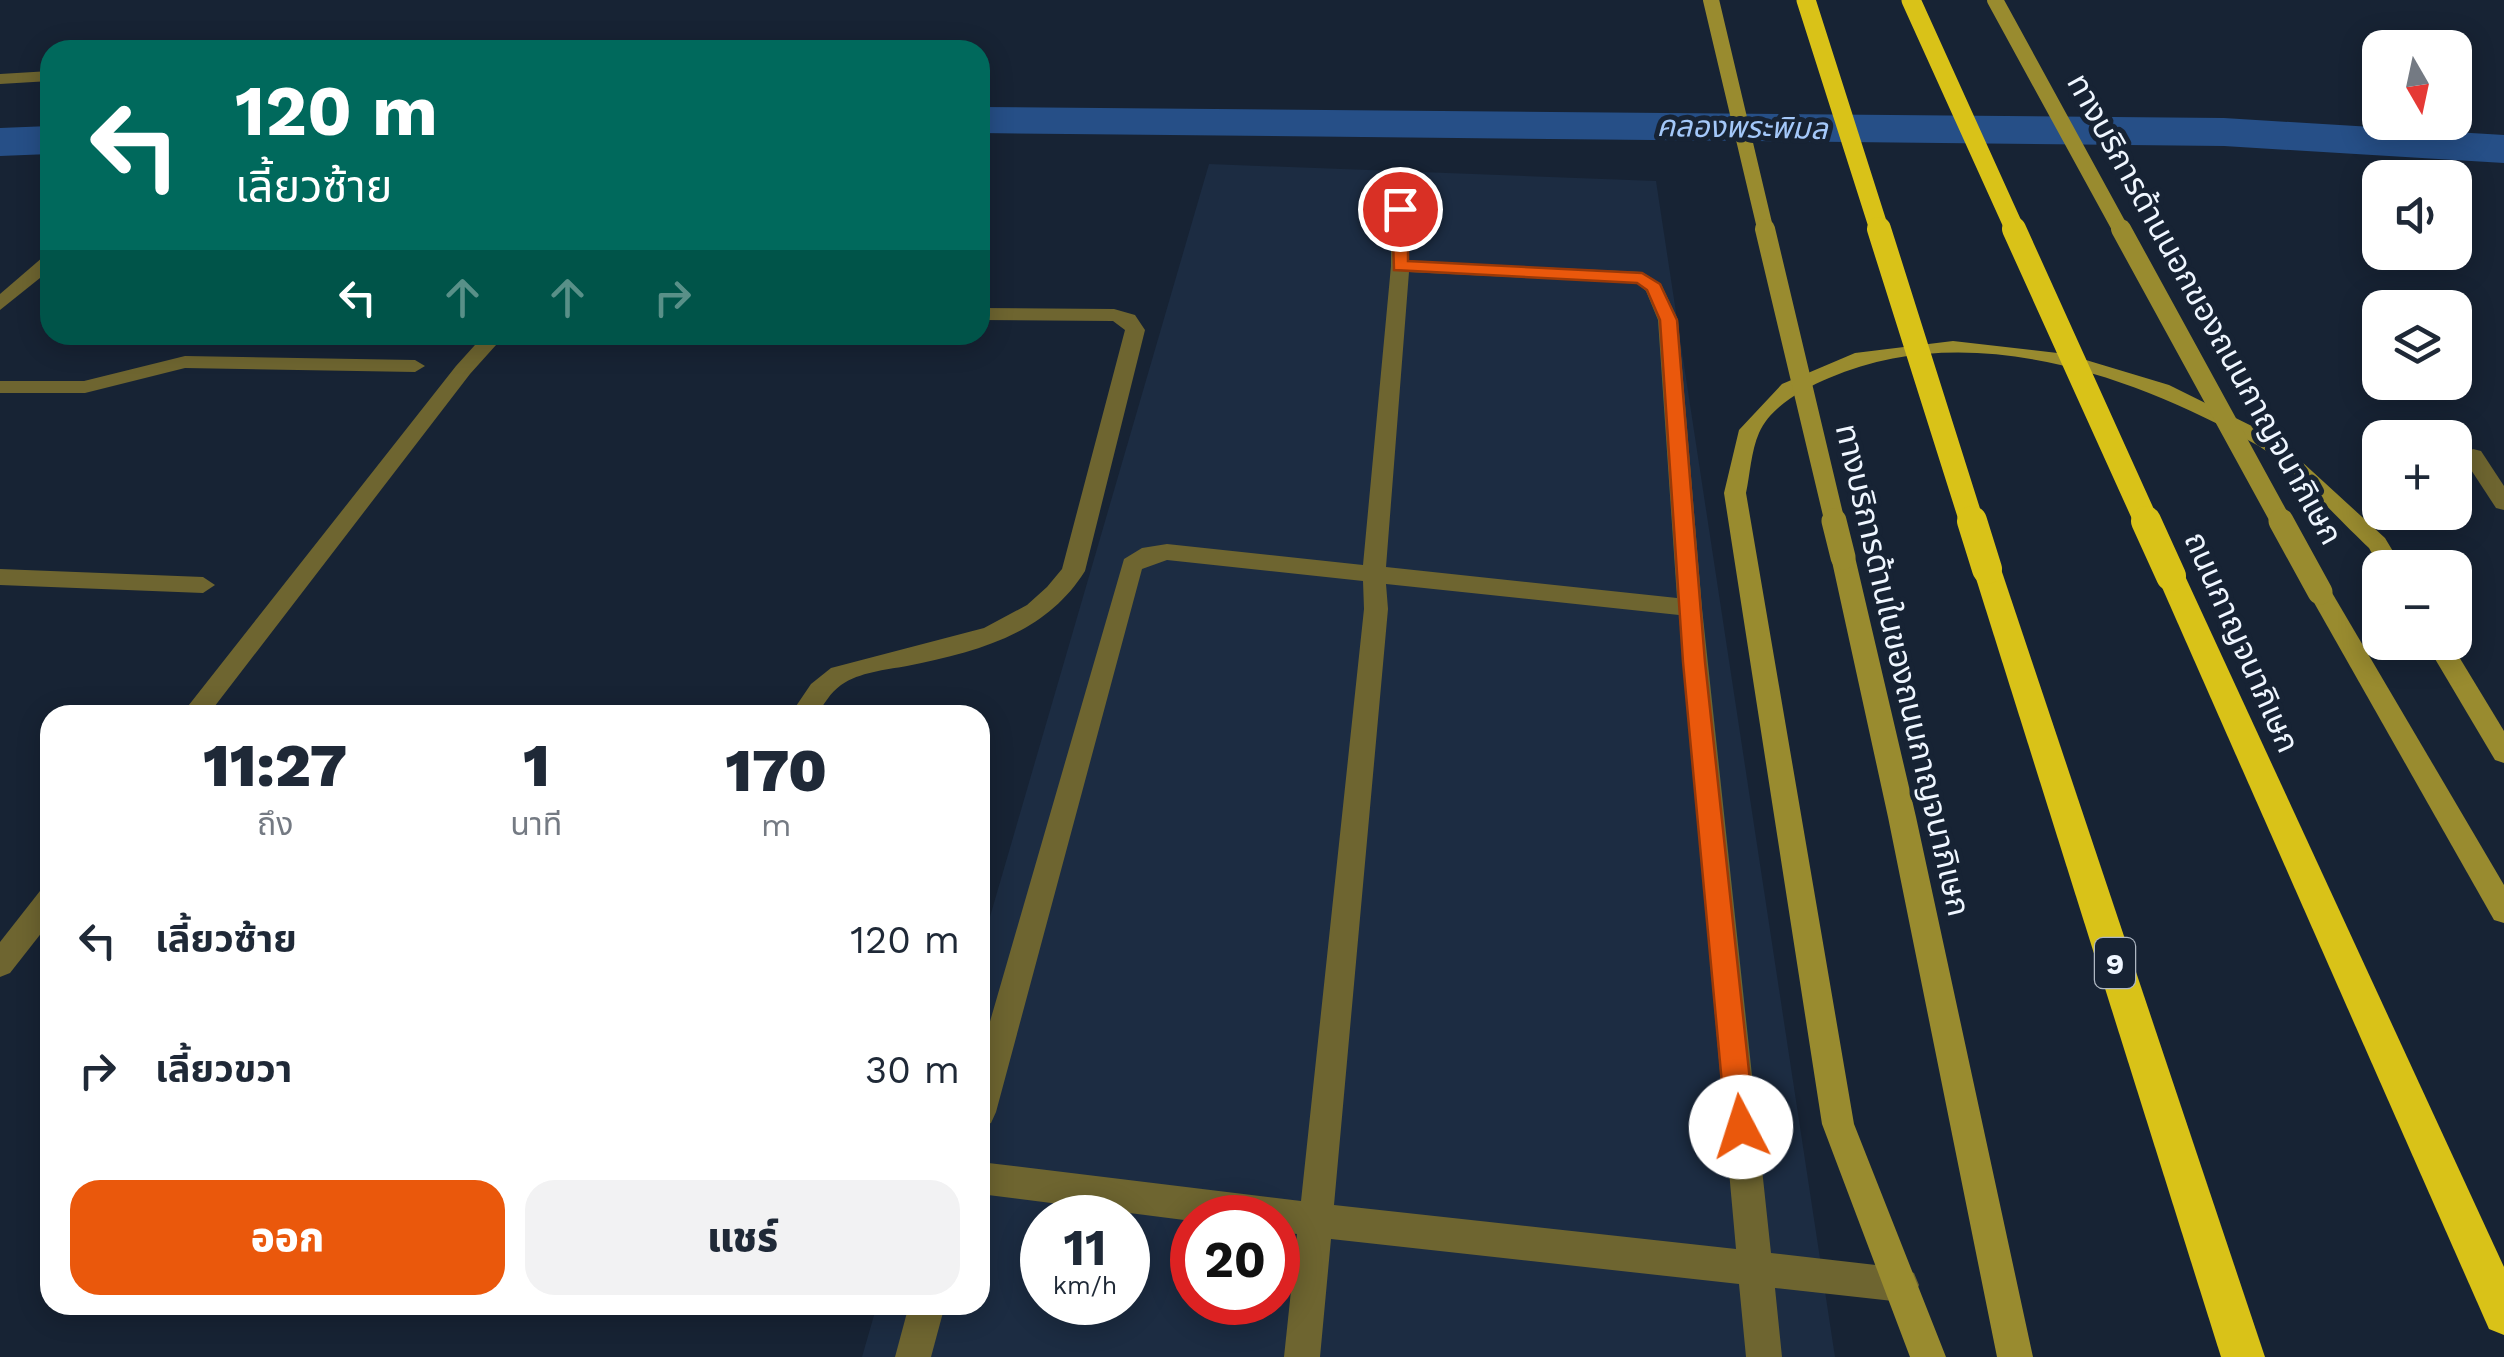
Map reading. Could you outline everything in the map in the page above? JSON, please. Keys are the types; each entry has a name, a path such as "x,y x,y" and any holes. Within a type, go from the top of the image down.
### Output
{"highway":[{"name":"9","path":"1806,0 2243,1357"},
{"name":"ถนนกาญจนาภิเษก","path":"1911,0 2504,1314"}],"main road":[{"name":"ทางบริการด้านในของถนนกาญจนาภิเษก","path":"1712,0 1902,817 2015,1357"},
{"name":"ทางบริการด้านนอกของถนนกาญจนาภิเษก","path":"1996,0 2320,592 2504,911"},
{"path":"1928,1357 1838,1124 1736,493 1749,430 1789,388 1862,357 1954,347 2066,360 2162,389 2269,443 2380,550"},
{"path":"2448,660 2504,753"}],"street":[{"path":"0,79 40,77"},
{"path":"1302,1357 1376,609 1374,576 1400,266 1400,209"},
{"path":"1400,266 1642,278 1654,288 1668,320 1690,608 1764,1357"},
{"path":"0,304 40,268"},
{"path":"810,705 827,682 857,667 944,649 1016,627 1054,599 1072,571 1127,374 1135,330 1128,319 1114,315 990,314"},
{"path":"202,705 462,370 486,345"},
{"path":"0,387 86,387 185,362 415,366"},
{"path":"2474,456 2504,504"},
{"path":"990,1076 1132,565 1150,554 1167,552 1690,608"},
{"path":"0,577 203,585"},
{"path":"0,964 40,913"},
{"path":"990,1179 1902,1285"},
{"path":"913,1357 924,1315"}],"shaded area":[{"path":"1209,164 1656,181 1835,1357 862,1357 874,1315 990,1315 990,917"}],"waterway":[{"name":"คลองพระพิมล","path":"990,120 2224,132 2504,149"},
{"name":"คลองพระพิมล","path":"0,142 40,140"}],"route":[{"path":"1400,209 1400,266 1642,278 1654,288 1668,320 1694,662 1741,1127"}]}
